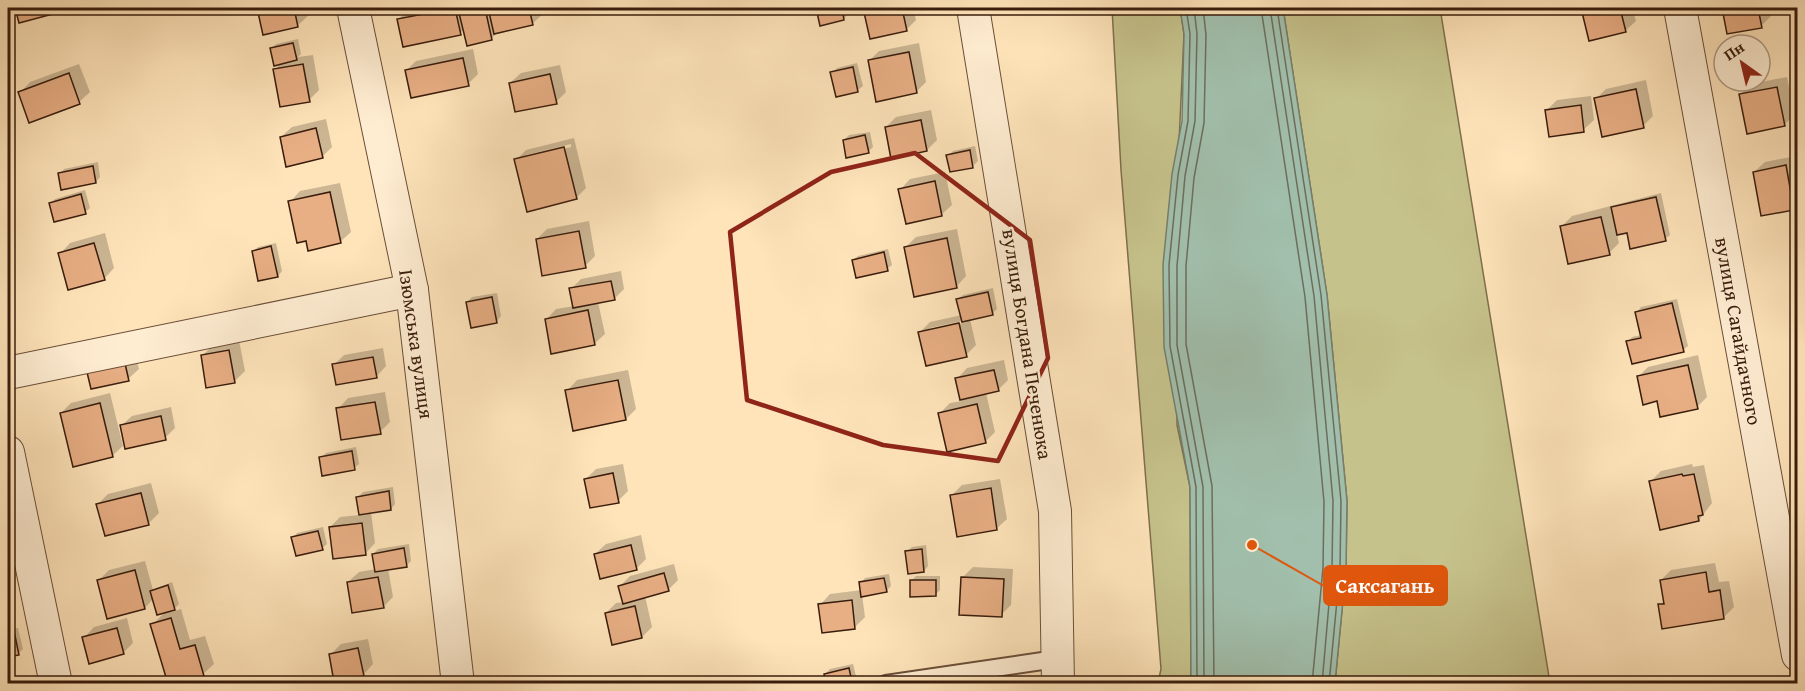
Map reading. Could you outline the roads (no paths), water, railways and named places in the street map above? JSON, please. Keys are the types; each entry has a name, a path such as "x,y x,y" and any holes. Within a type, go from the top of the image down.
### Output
{"street":[{"name":"Ізюмська вулиця","path":"353,8 412,290 458,684"},
{"name":"вулиця Богдана Печенюка","path":"973,8 1055,511 1057,671"},
{"name":"вулиця Сагайдачного","path":"1680,8 1796,638"},
{"path":"8,373 412,290"},
{"path":"8,452 56,684"}],"lane":[{"path":"886,684 1057,671"}],"water":[{"path":"1180,8 1283,8 1327,295 1347,501 1346,569 1335,683 1191,683 1190,487 1164,347 1163,265 1172,174 1182,121 1184,34"}],"place":[{"name":"Саксагань","path":"1252,545"}]}
